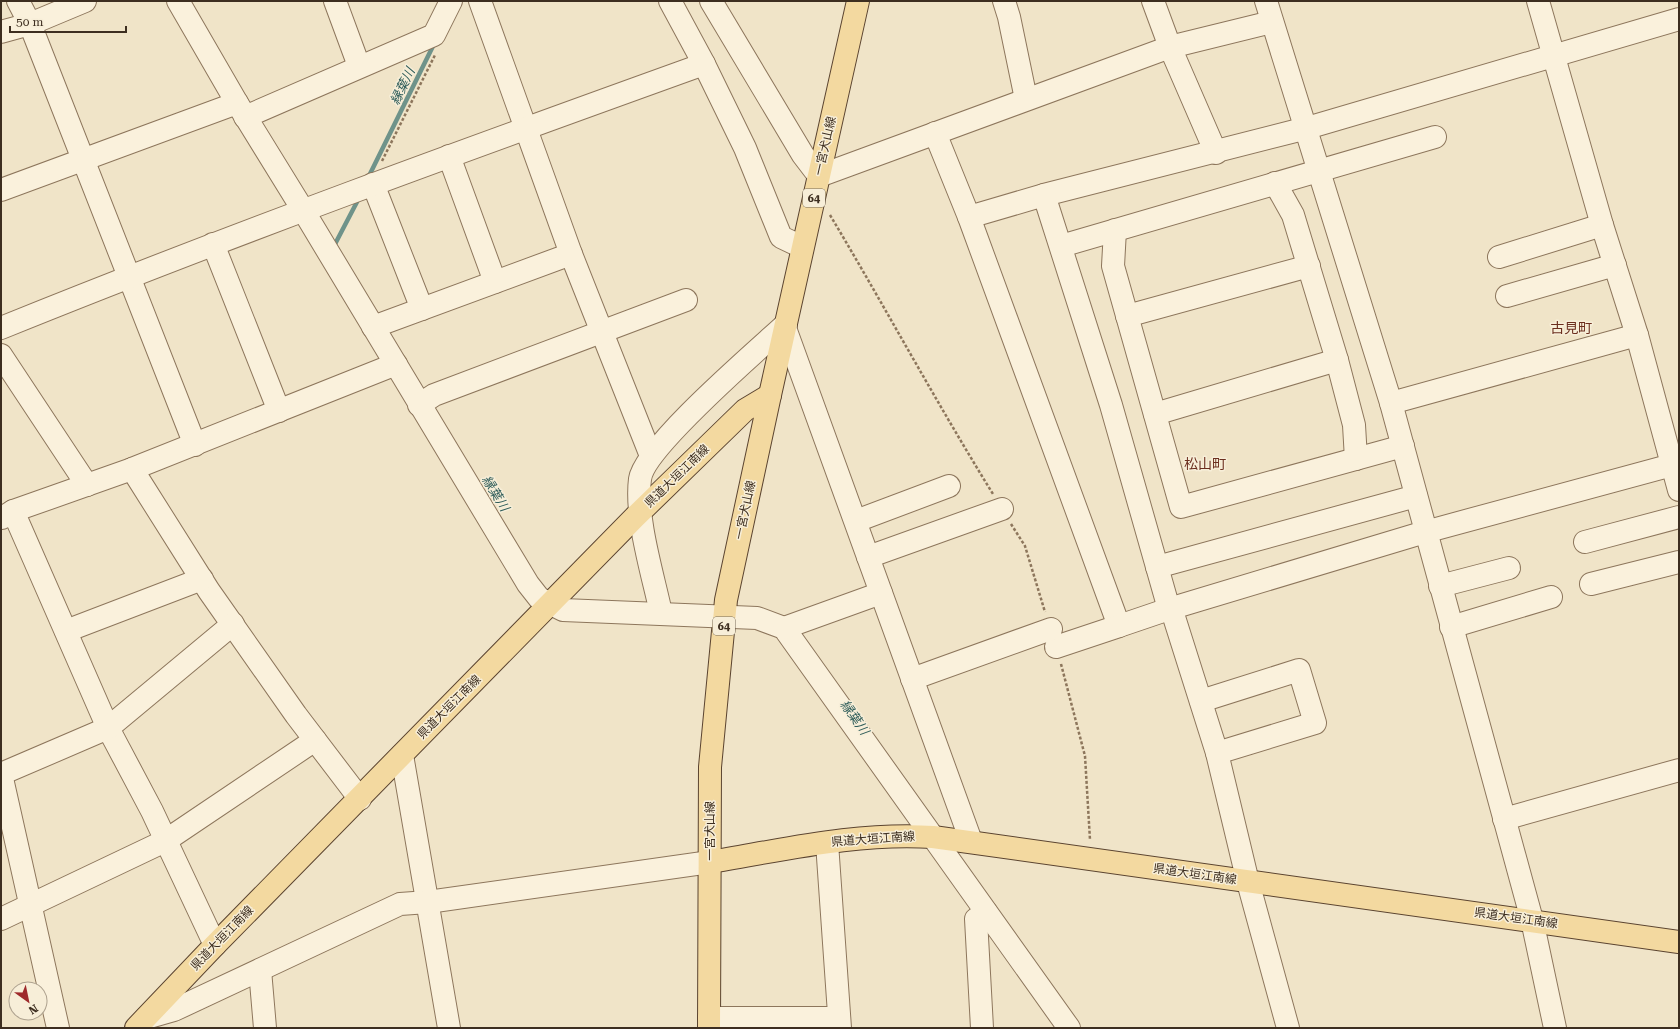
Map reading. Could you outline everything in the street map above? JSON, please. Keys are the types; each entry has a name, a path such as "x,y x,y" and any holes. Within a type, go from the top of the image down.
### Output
{"main road":[{"name":"一宮犬山線","path":"709,1023 710,767 726,600 802,247 858,1"},
{"name":"県道大垣江南線","path":"141,1023 215,945 360,799 640,512 745,410 770,395"},
{"name":"県道大垣江南線","path":"710,862 827,842 925,836 971,841 1092,860 1532,920 1679,942"}],"street":[{"path":"18,1 30,24 84,159 128,276 195,444"},
{"path":"1,32 30,24 85,1"},
{"path":"178,1 241,110 303,210 528,584 539,598 563,610 757,618 784,628 925,836 984,920 1043,1001 1069,1028"},
{"path":"335,1 359,66"},
{"path":"1,190 84,159 241,110 359,66 434,35 451,1"},
{"path":"480,1 571,254 651,456"},
{"path":"670,1 704,64 745,148 781,237 802,247"},
{"path":"711,1 803,155 819,176 1170,47 1272,22"},
{"path":"1004,1 1009,17 1026,99"},
{"path":"1153,1 1170,47 1216,153"},
{"path":"1266,1 1307,128 1391,403 1532,920 1555,1028"},
{"path":"1538,1 1602,226 1638,335 1676,464 1679,490"},
{"path":"969,217 1044,195 1216,153 1307,128 1553,55 1679,20"},
{"path":"1,328 128,276 303,210 704,64"},
{"path":"936,133 969,217 1119,626"},
{"path":"1061,246 1435,138"},
{"path":"449,156 496,282"},
{"path":"1275,183 1293,215 1337,360 1354,425 1356,459"},
{"path":"372,185 422,309"},
{"path":"1044,195 1111,405 1169,609 1174,617 1217,752 1248,882 1288,1028"},
{"path":"1499,257 1602,226"},
{"path":"1115,230 1113,266 1181,507 1403,446"},
{"path":"213,244 279,411"},
{"path":"373,327 571,254"},
{"path":"1507,296 1615,265"},
{"path":"1127,316 1309,266"},
{"path":"420,405 434,395 686,300"},
{"path":"661,614 640,512 640,478 651,456 697,406 786,326 971,841"},
{"path":"1391,403 1638,335"},
{"path":"1,355 86,485"},
{"path":"1155,414 1337,360"},
{"path":"215,945 166,841 108,728 66,631 7,515 132,469 396,364"},
{"path":"912,679 1054,638 1119,626 1169,609 1425,532 1676,464"},
{"path":"132,469 233,624 315,740 360,799"},
{"path":"856,521 949,486"},
{"path":"1157,567 1416,496"},
{"path":"868,557 1002,509"},
{"path":"1585,542 1679,517"},
{"path":"1591,584 1679,562"},
{"path":"1440,586 1509,568"},
{"path":"66,631 202,578"},
{"path":"784,628 881,593"},
{"path":"1451,627 1551,597"},
{"path":"58,1028 1,774 108,728 233,624"},
{"path":"1201,701 1299,670 1315,723 1217,752"},
{"path":"1,919 166,841 315,740"},
{"path":"402,755 449,1028"},
{"path":"1504,819 1679,770"},
{"path":"709,1023 840,1023 827,842"},
{"path":"141,1023 175,1019 260,970 400,904 428,902 710,862"},
{"path":"982,1028 984,920"},
{"path":"260,970 265,1028"},
{"path":"1043,1001 1056,1028"}],"path":[{"path":"372,185 437,51"}],"waterway":[{"name":"縁葉川","path":"368,178 435,42"},
{"name":"縁葉川","path":"335,248 334,246 358,200"}],"district":[{"name":"古見町","path":"1571,328"},
{"name":"松山町","path":"1205,464"}]}
